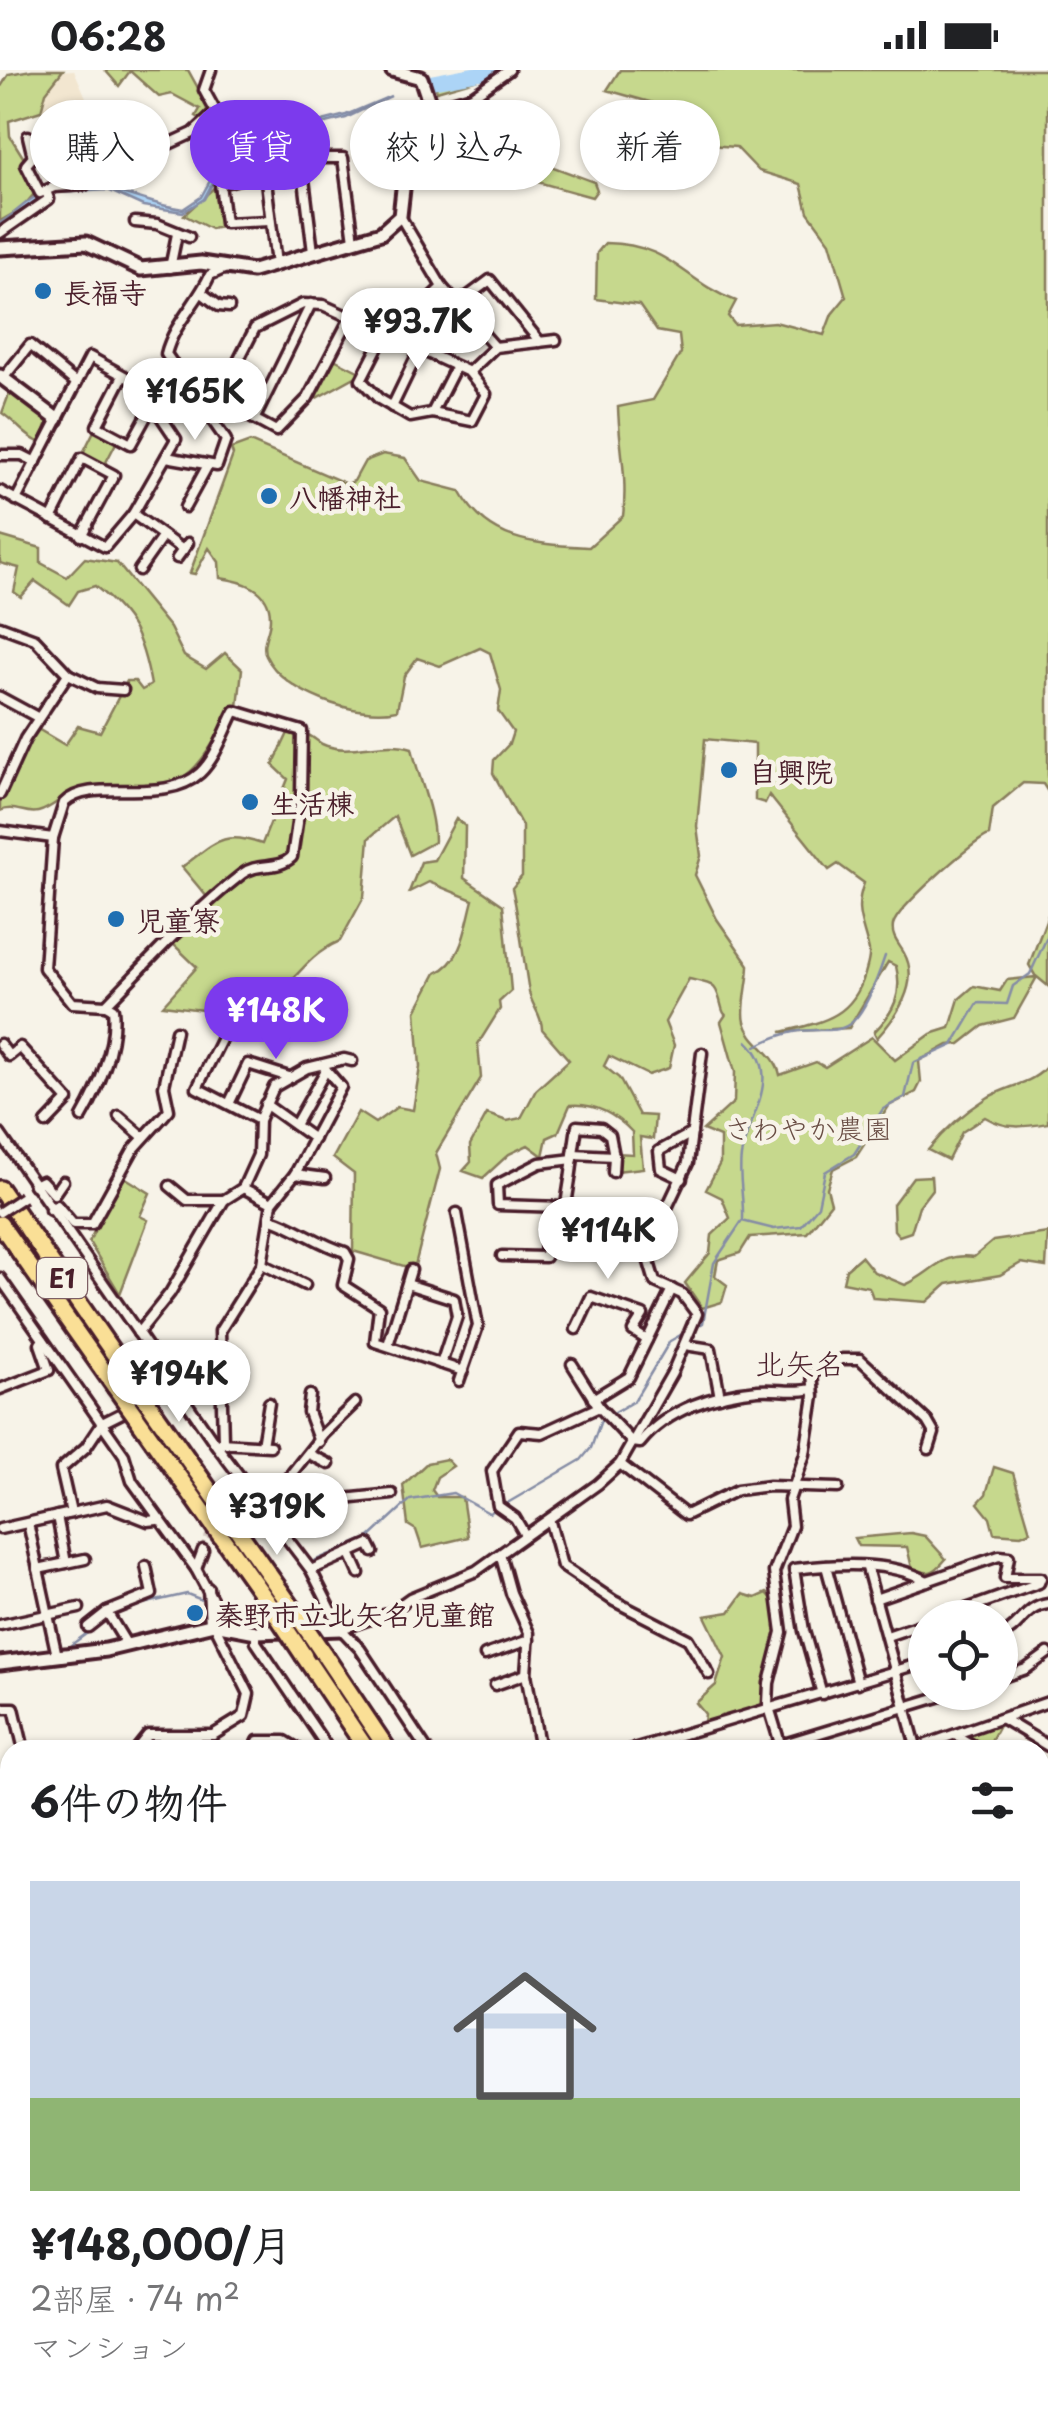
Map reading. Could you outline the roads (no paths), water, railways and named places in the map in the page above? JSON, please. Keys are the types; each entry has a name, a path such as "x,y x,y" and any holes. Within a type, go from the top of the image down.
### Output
{"highway":[{"name":"E1","path":"0,1189 381,1740"},
{"name":"E1","path":"0,1224 272,1608 359,1740"}],"street":[{"path":"38,190 47,194 86,185 120,154 170,144 192,133 216,112 204,90 211,70"},
{"path":"392,70 421,78 428,100"},
{"path":"458,100 472,96 509,70"},
{"path":"28,136 30,145"},
{"path":"330,160 343,158 354,240"},
{"path":"221,190 225,223 269,221"},
{"path":"266,190 276,264"},
{"path":"305,190 313,252"},
{"path":"403,190 400,216 442,288 495,347"},
{"path":"0,232 47,194"},
{"path":"0,248 86,243 141,269 202,264 253,271 381,233 400,216"},
{"path":"135,222 157,224 189,237"},
{"path":"170,268 177,234"},
{"path":"166,457 217,466 226,440 166,354 184,313 202,292 211,273 226,268"},
{"path":"459,303 490,280 540,342"},
{"path":"407,340 407,320 442,288"},
{"path":"202,292 219,306 229,307"},
{"path":"210,416 255,328 310,304 469,372 486,394 472,422 432,412 410,417 361,380 384,336"},
{"path":"254,418 310,304"},
{"path":"219,400 276,431 308,398 350,318"},
{"path":"469,372 495,347 556,340"},
{"path":"57,418 2,376 30,345 76,383"},
{"path":"392,407 418,353"},
{"path":"0,491 16,500 51,519 81,536 108,546 133,514 176,439 139,384 90,357 16,500"},
{"path":"432,412 456,368"},
{"path":"124,376 98,426 131,444 153,404"},
{"path":"0,455 22,455 36,462"},
{"path":"51,519 82,458 114,475 81,536"},
{"path":"185,507 208,464"},
{"path":"133,514 183,550"},
{"path":"138,570 164,536"},
{"path":"0,626 34,639 68,674 97,688 123,690"},
{"path":"0,794 37,716 68,674"},
{"path":"0,697 37,716"},
{"path":"82,1117 102,1072 114,1024 112,1009 72,1002 44,968 53,838 64,803 73,796 160,790 198,774 235,711 302,731 302,796 292,857 276,867 246,870 196,913 106,1005"},
{"path":"0,831 53,838"},
{"path":"50,1210 57,1205 72,1224 92,1224 143,1137 169,1110 164,1086 176,1036 164,1039"},
{"path":"223,1036 197,1088 259,1120"},
{"path":"0,1044 9,1056 20,1047 68,1100 46,1123"},
{"path":"0,1663 127,1645 217,1624 256,1632 341,1629 388,1614 410,1598 501,1556 526,1535 550,1522 620,1464 695,1324 695,1306 651,1278 646,1262 647,1242 682,1178 702,1054"},
{"path":"138,1334 170,1293 224,1200 242,1188 258,1155 259,1120 274,1087 289,1077 352,1061"},
{"path":"228,1104 248,1064 289,1077"},
{"path":"295,1125 323,1067"},
{"path":"219,1443 218,1338 262,1264 272,1203 295,1174 341,1087 323,1067"},
{"path":"266,1104 314,1139"},
{"path":"119,1116 143,1137"},
{"path":"566,1241 562,1207 576,1126 601,1128 610,1135 613,1172"},
{"path":"682,1178 661,1170 658,1151 692,1133"},
{"path":"0,1134 154,1357 219,1443 235,1472 311,1570 341,1629 360,1648 420,1740"},
{"path":"562,1207 498,1205 497,1185 540,1163 614,1156"},
{"path":"295,1174 325,1178"},
{"path":"0,1212 42,1181 54,1194 63,1181"},
{"path":"170,1186 187,1200 224,1200"},
{"path":"242,1188 272,1203"},
{"path":"272,1220 303,1229 320,1245 345,1252 349,1259 344,1285 377,1304 375,1342 440,1364 461,1376 478,1326 457,1214"},
{"path":"507,1258 539,1260 545,1257 546,1241 634,1236 647,1242"},
{"path":"262,1264 300,1279"},
{"path":"388,1345 411,1270"},
{"path":"0,1278 102,1424 157,1520 208,1588 217,1624 249,1694 244,1716 213,1735 148,1735 144,1740"},
{"path":"407,1284 454,1299 457,1316 440,1364"},
{"path":"526,1535 516,1518 498,1506 492,1471 520,1430 542,1434 596,1403 628,1377 672,1289"},
{"path":"575,1322 590,1298 632,1308 643,1315 633,1331 647,1340"},
{"path":"0,1390 50,1370 40,1344 43,1340"},
{"path":"685,1345 712,1348 720,1397"},
{"path":"71,1513 61,1469 102,1424 126,1411 154,1357"},
{"path":"779,1740 770,1710 769,1683 782,1632 774,1572 792,1526 789,1500 806,1454 812,1373 847,1358 860,1359 927,1421 934,1433 928,1449"},
{"path":"572,1364 596,1403 632,1442 640,1443 655,1424 720,1397 762,1390 789,1394 812,1390"},
{"path":"30,1376 34,1386"},
{"path":"310,1395 308,1412 319,1442"},
{"path":"261,1507 355,1403"},
{"path":"219,1443 266,1445 270,1404"},
{"path":"309,1454 329,1464"},
{"path":"620,1464 686,1514 737,1490 794,1486 824,1492 838,1488"},
{"path":"228,1484 235,1472"},
{"path":"272,1498 314,1502 392,1494"},
{"path":"0,1529 107,1506 148,1521 157,1520"},
{"path":"56,1516 66,1563"},
{"path":"550,1522 562,1566 614,1601 688,1639 709,1674"},
{"path":"28,1523 57,1656"},
{"path":"311,1570 369,1544 373,1552"},
{"path":"196,1569 204,1550"},
{"path":"350,1553 359,1574"},
{"path":"875,1599 1006,1555 1005,1578 1041,1578 1039,1583 991,1600"},
{"path":"501,1556 518,1613 526,1619 526,1674 538,1740"},
{"path":"38,1569 85,1559"},
{"path":"826,1566 858,1684"},
{"path":"867,1568 913,1740"},
{"path":"822,1694 804,1632 794,1569 906,1569 927,1582"},
{"path":"88,1627 152,1594 150,1570"},
{"path":"208,1588 217,1624"},
{"path":"1018,1623 1030,1609 1048,1604"},
{"path":"0,1625 78,1608"},
{"path":"109,1615 127,1645"},
{"path":"886,1636 908,1629"},
{"path":"256,1632 256,1642 322,1740"},
{"path":"489,1650 529,1640"},
{"path":"1018,1672 1048,1652"},
{"path":"665,1740 908,1668"},
{"path":"501,1685 526,1674"},
{"path":"941,1740 1048,1702"},
{"path":"0,1708 17,1708 22,1740"},
{"path":"807,1740 906,1709"},
{"path":"1003,1718 1038,1740"},
{"path":"955,1735 964,1740"},
{"path":"0,1953 0,1976"}],"water":[{"path":"51,190 108,190 55,193 0,228 0,223"},
{"path":"108,190 183,209 209,190 204,199 183,212 143,206"}],"waterway":[{"path":"431,82 495,70"},
{"path":"692,1330 703,1323 714,1263 742,1221 774,1229 801,1226 818,1206 825,1172 854,1154 883,1109 905,1097 913,1063 953,1045 978,1003 1007,1004 1013,986 1030,974 1048,935"},
{"path":"756,1046 783,1035 835,1030 847,1025 859,1014 885,956"},
{"path":"743,1219 741,1156 763,1082 758,1054 747,1041"},
{"path":"504,1505 581,1460 591,1448 601,1420 634,1401 670,1341 684,1333"},
{"path":"314,1561 370,1537 410,1500 453,1493 489,1513 497,1509"},
{"path":"129,1607 187,1594 207,1602"},
{"path":"71,1645 116,1612"}],"tunnel":[{"path":"221,1503 228,1484"},
{"path":"203,1550 213,1526"}],"place":[{"name":"長福寺","path":"43,291"},
{"name":"八幡神社","path":"269,496"},
{"name":"自興院","path":"729,770"},
{"name":"生活棟","path":"250,802"},
{"name":"児童寮","path":"116,919"},
{"name":"秦野市立北矢名児童館","path":"195,1613"}],"district":[{"name":"北矢名","path":"800,1362"}],"park label":[{"name":"さわやか農園","path":"808,1127"}]}
